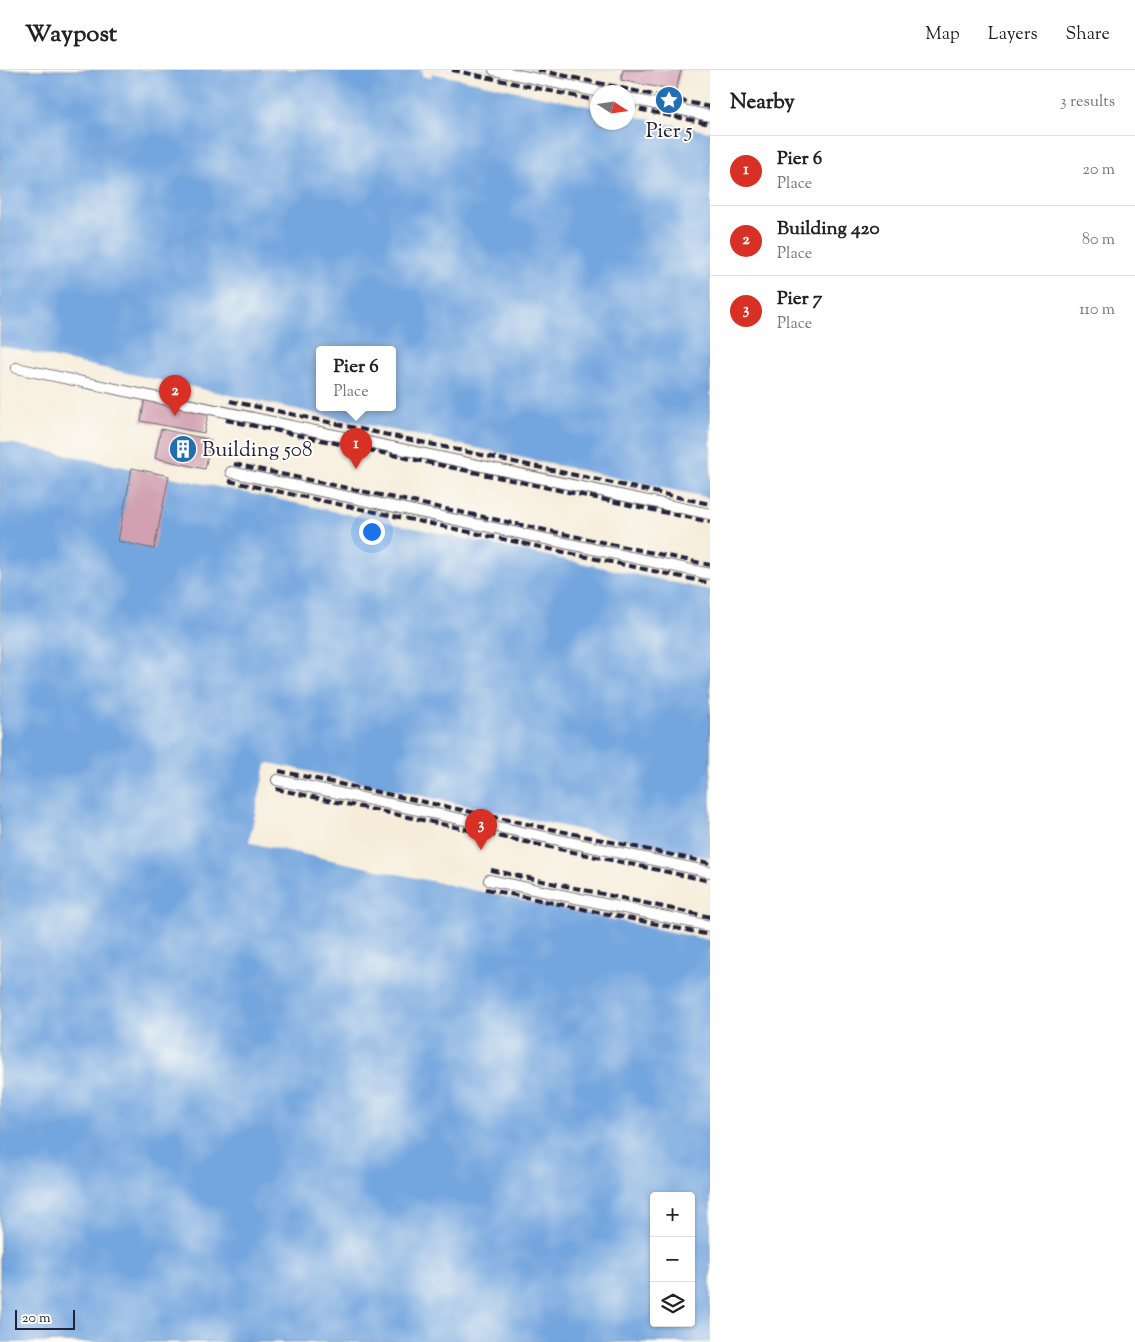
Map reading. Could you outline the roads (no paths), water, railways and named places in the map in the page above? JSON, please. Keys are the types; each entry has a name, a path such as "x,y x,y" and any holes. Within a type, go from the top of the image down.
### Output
{"lane":[{"path":"494,70 590,90"},
{"path":"635,100 710,116"},
{"path":"16,368 710,514"},
{"path":"231,472 710,574"},
{"path":"277,780 710,872"},
{"path":"489,880 710,926"}],"water":[{"path":"0,70 710,70 710,1342 0,1342"}],"railway":[{"path":"452,70 590,99"},
{"path":"538,70 710,107"},
{"path":"635,108 710,124"},
{"path":"230,401 710,504"},
{"path":"226,420 710,522"},
{"path":"234,464 710,565"},
{"path":"229,481 710,583"},
{"path":"279,771 710,863"},
{"path":"276,789 710,881"},
{"path":"491,870 710,917"},
{"path":"486,889 710,935"}],"place":[{"name":"Pier 5","path":"669,100"},
{"name":"Building 420","path":"175,416"},
{"name":"Building 508","path":"183,449"},
{"name":"Pier 6","path":"356,469"},
{"name":"Pier 7","path":"481,850"}]}
